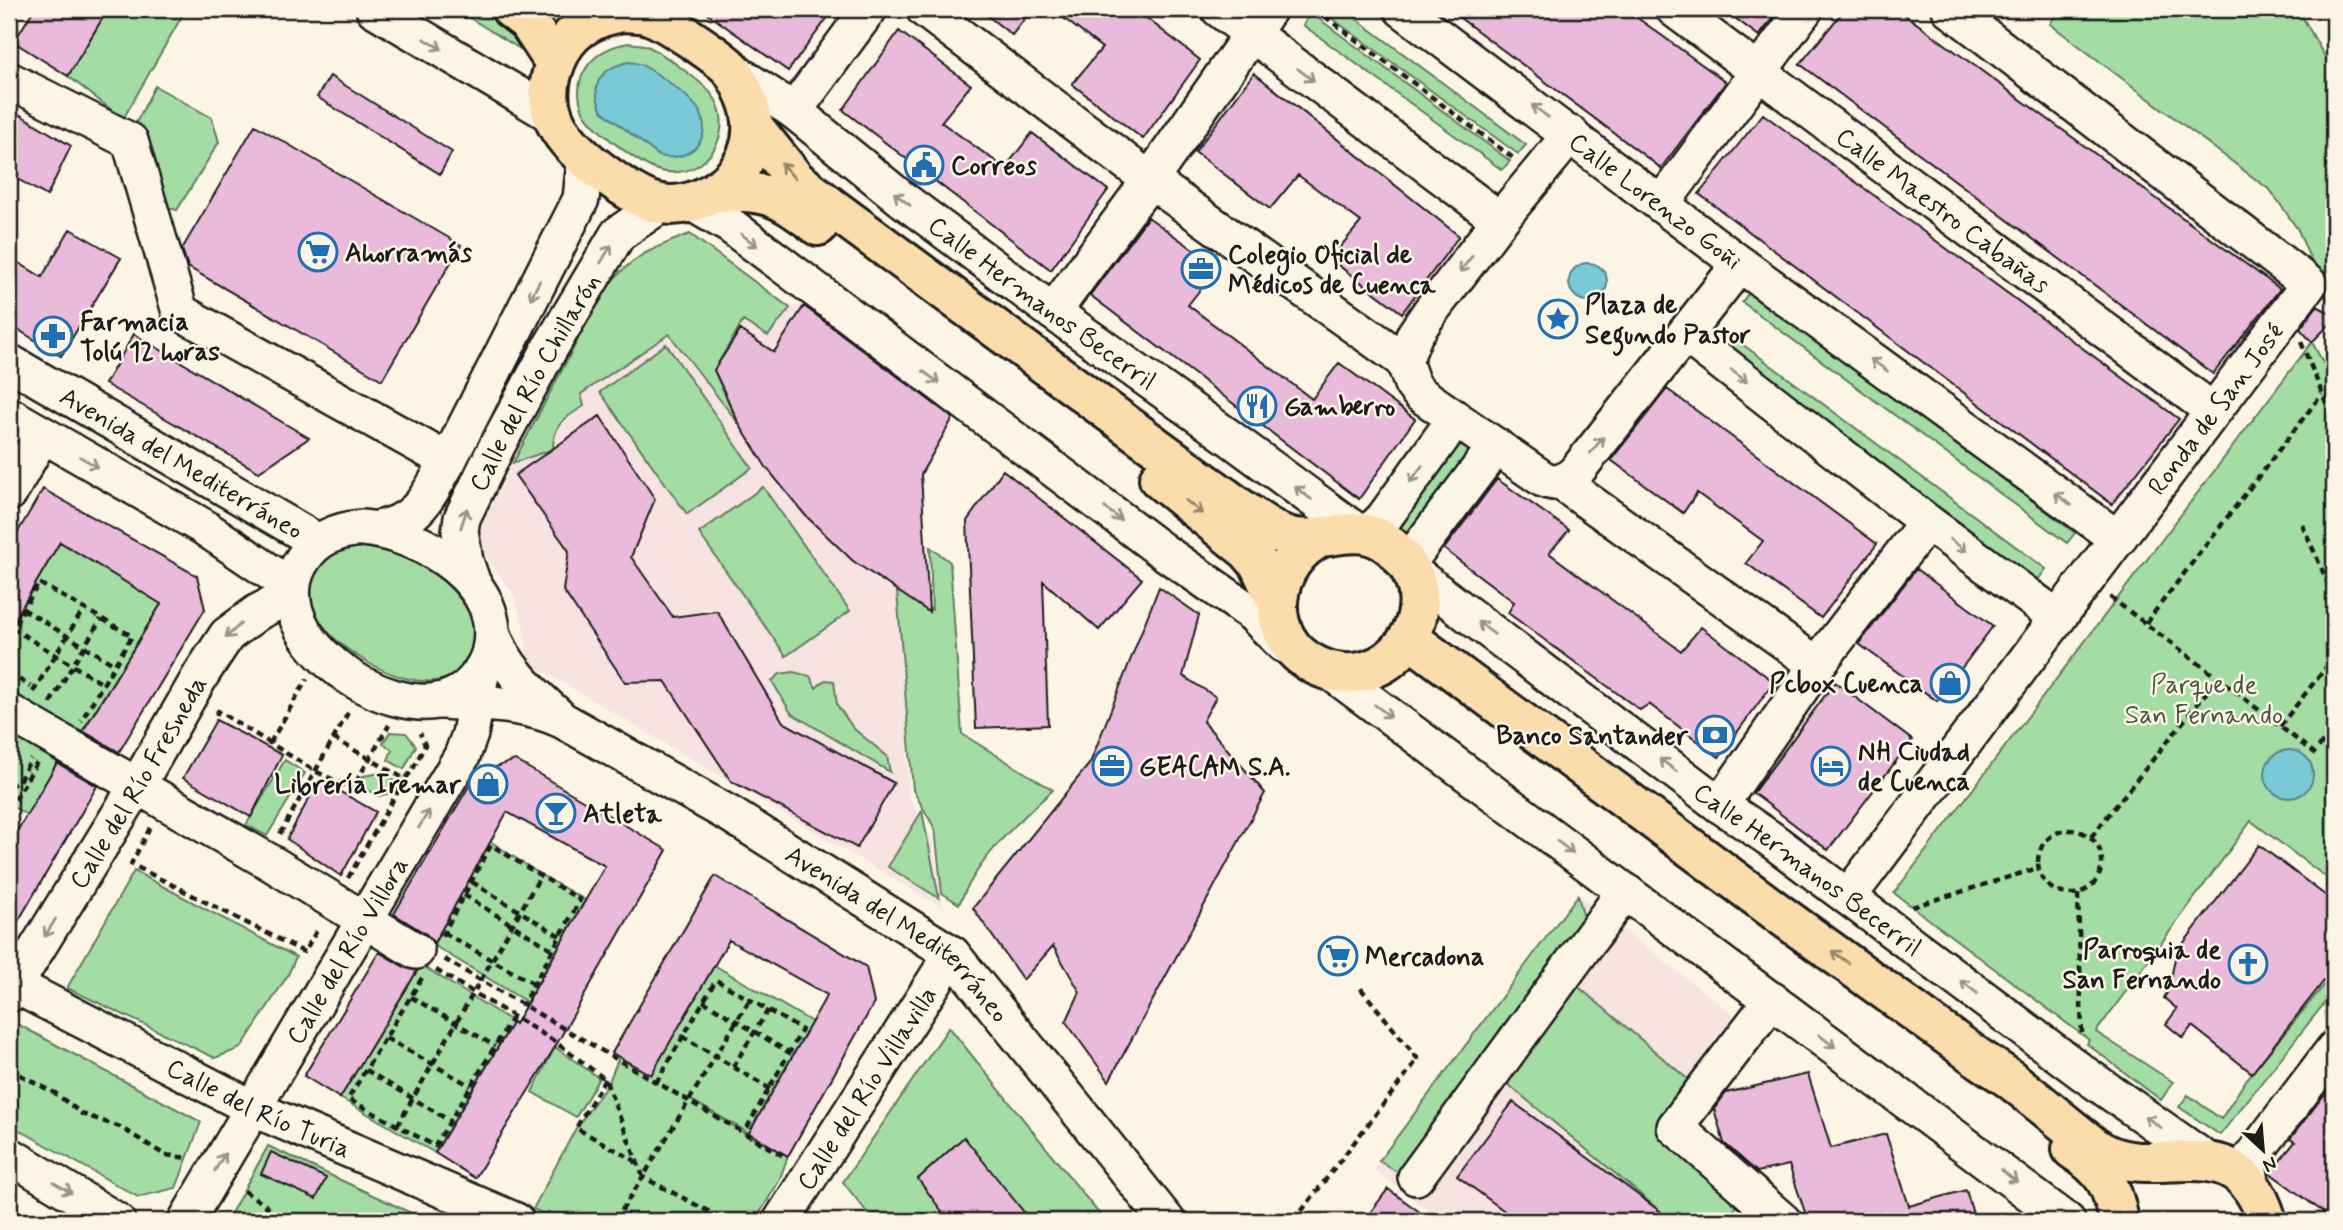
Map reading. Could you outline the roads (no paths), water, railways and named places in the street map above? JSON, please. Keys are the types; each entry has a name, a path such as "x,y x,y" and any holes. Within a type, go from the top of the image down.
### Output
{"main road":[{"path":"511,9 528,22 555,63"},
{"path":"689,200 730,181 739,170 751,142 753,126 748,102 729,68 648,12 583,14 579,28 565,44 555,63 550,82 552,115 569,145 585,160 637,196 689,200 746,191 769,194 788,204 1041,390 1236,539 1259,564 1278,604 1283,629 1296,650 1316,666 1346,673 1365,671 1401,648 1419,608 1418,590 1409,568"},
{"name":"Calle Hermanos Becerril","path":"753,126 796,180 1204,482 1282,535 1304,538 1341,535 1384,542 1395,550 1409,568"},
{"path":"1278,604 1280,585 1293,559 1307,546 1341,535"},
{"path":"1401,648 1793,956 2080,1154 2104,1174 2120,1221"},
{"name":"Calle Hermanos Becerril","path":"1401,648 1790,921 2008,1078 2095,1147 2114,1157 2246,1191"},
{"path":"2120,1221 2130,1198 2144,1180 2163,1167 2246,1191"}],"street":[{"path":"374,9 552,115"},
{"path":"794,111 869,9"},
{"path":"924,9 1150,180 1404,361 1412,384 1420,394 1552,483 1561,482 1576,472 1740,264"},
{"path":"1219,9 1260,22 1500,220"},
{"name":"Calle Lorenzo Goñi","path":"1402,9 1740,264 2118,539"},
{"name":"Calle Maestro Cabañas","path":"1674,9 2213,411"},
{"path":"1662,203 1805,9"},
{"name":"Ronda de San José","path":"1848,897 2309,284 1950,9"},
{"path":"1053,312 1150,180 1260,22"},
{"name":"Calle Hermanos Becerril","path":"729,68 794,111 902,199 1053,312 1230,438 1341,535"},
{"path":"9,80 130,141 180,312 448,461"},
{"path":"1404,361 1415,334 1430,312 1500,220 1571,134"},
{"name":"Calle del Río Chillarón","path":"377,529 409,518 427,498 448,461 581,199 585,160"},
{"path":"689,200 742,234 1161,550 1253,614 1283,644 1296,650"},
{"name":"Calle del Río Chillarón","path":"473,584 465,561 460,531 462,518 550,348 618,234 689,200"},
{"path":"1685,334 1927,522 2058,618"},
{"name":"Avenida del Mediterráneo","path":"9,362 318,542"},
{"name":"Avenida del Mediterráneo","path":"9,415 202,526 291,591"},
{"path":"1341,535 1374,528 1384,519 1455,418"},
{"path":"9,493 42,435"},
{"path":"1409,568 1496,446"},
{"path":"1561,482 1817,665"},
{"path":"1720,805 1817,665 1927,522"},
{"path":"346,529 377,529 407,538 431,550 473,584 486,606 497,648 505,661 562,719 480,686 442,701 429,703 403,701 366,685 328,662 301,626 291,591 299,565 318,542 346,529"},
{"name":"Calle Hermanos Becerril","path":"1409,568 1720,805 2246,1191"},
{"name":"Calle del Río Fresneda","path":"10,987 150,794 202,673 227,635 291,591"},
{"path":"480,686 492,632"},
{"path":"1328,670 2067,1221"},
{"name":"Calle del Río Villora","path":"186,1221 462,756 470,734 480,686"},
{"name":"Avenida del Mediterráneo","path":"562,719 731,815 951,954 1167,1221"},
{"path":"37,729 365,919 431,954"},
{"path":"1416,1177 1625,891"},
{"name":"Calle del Río Villavilla","path":"781,1221 951,954"},
{"name":"Calle del Río Turia","path":"10,987 252,1108 516,1221"},
{"path":"1772,1000 1675,1127 1745,1209 1783,1221"},
{"path":"2246,1191 2334,1049"},
{"path":"9,1155 117,1221"}],"water":[{"path":"628,62 642,65 666,80 696,106 703,123 703,132 701,141 695,148 679,156 659,156 602,111 597,93 600,79 610,69"},
{"path":"1588,263 1602,268 1607,282 1602,296 1588,301 1574,296 1569,282 1574,268"},
{"path":"2289,750 2306,757 2313,774 2306,791 2289,798 2272,791 2265,774 2272,757"}],"place":[{"name":"Correos","path":"924,165"},
{"name":"Ahorramás","path":"318,252"},
{"name":"Colegio Oficial de Médicos de Cuenca","path":"1201,269"},
{"name":"Plaza de Segundo Pastor","path":"1558,319"},
{"name":"Farmacia Tolú 12 horas","path":"53,336"},
{"name":"Gamberro","path":"1257,406"},
{"name":"Pcbox Cuenca","path":"1950,683"},
{"name":"Banco Santander","path":"1715,735"},
{"name":"GEACAM S.A.","path":"1112,766"},
{"name":"NH Ciudad de Cuenca","path":"1831,766"},
{"name":"Librería Iremar","path":"488,784"},
{"name":"Atleta","path":"556,813"},
{"name":"Mercadona","path":"1338,956"},
{"name":"Parroquia de San Fernando","path":"2248,964"}],"park label":[{"name":"Parque de San Fernando","path":"2204,699"}]}
